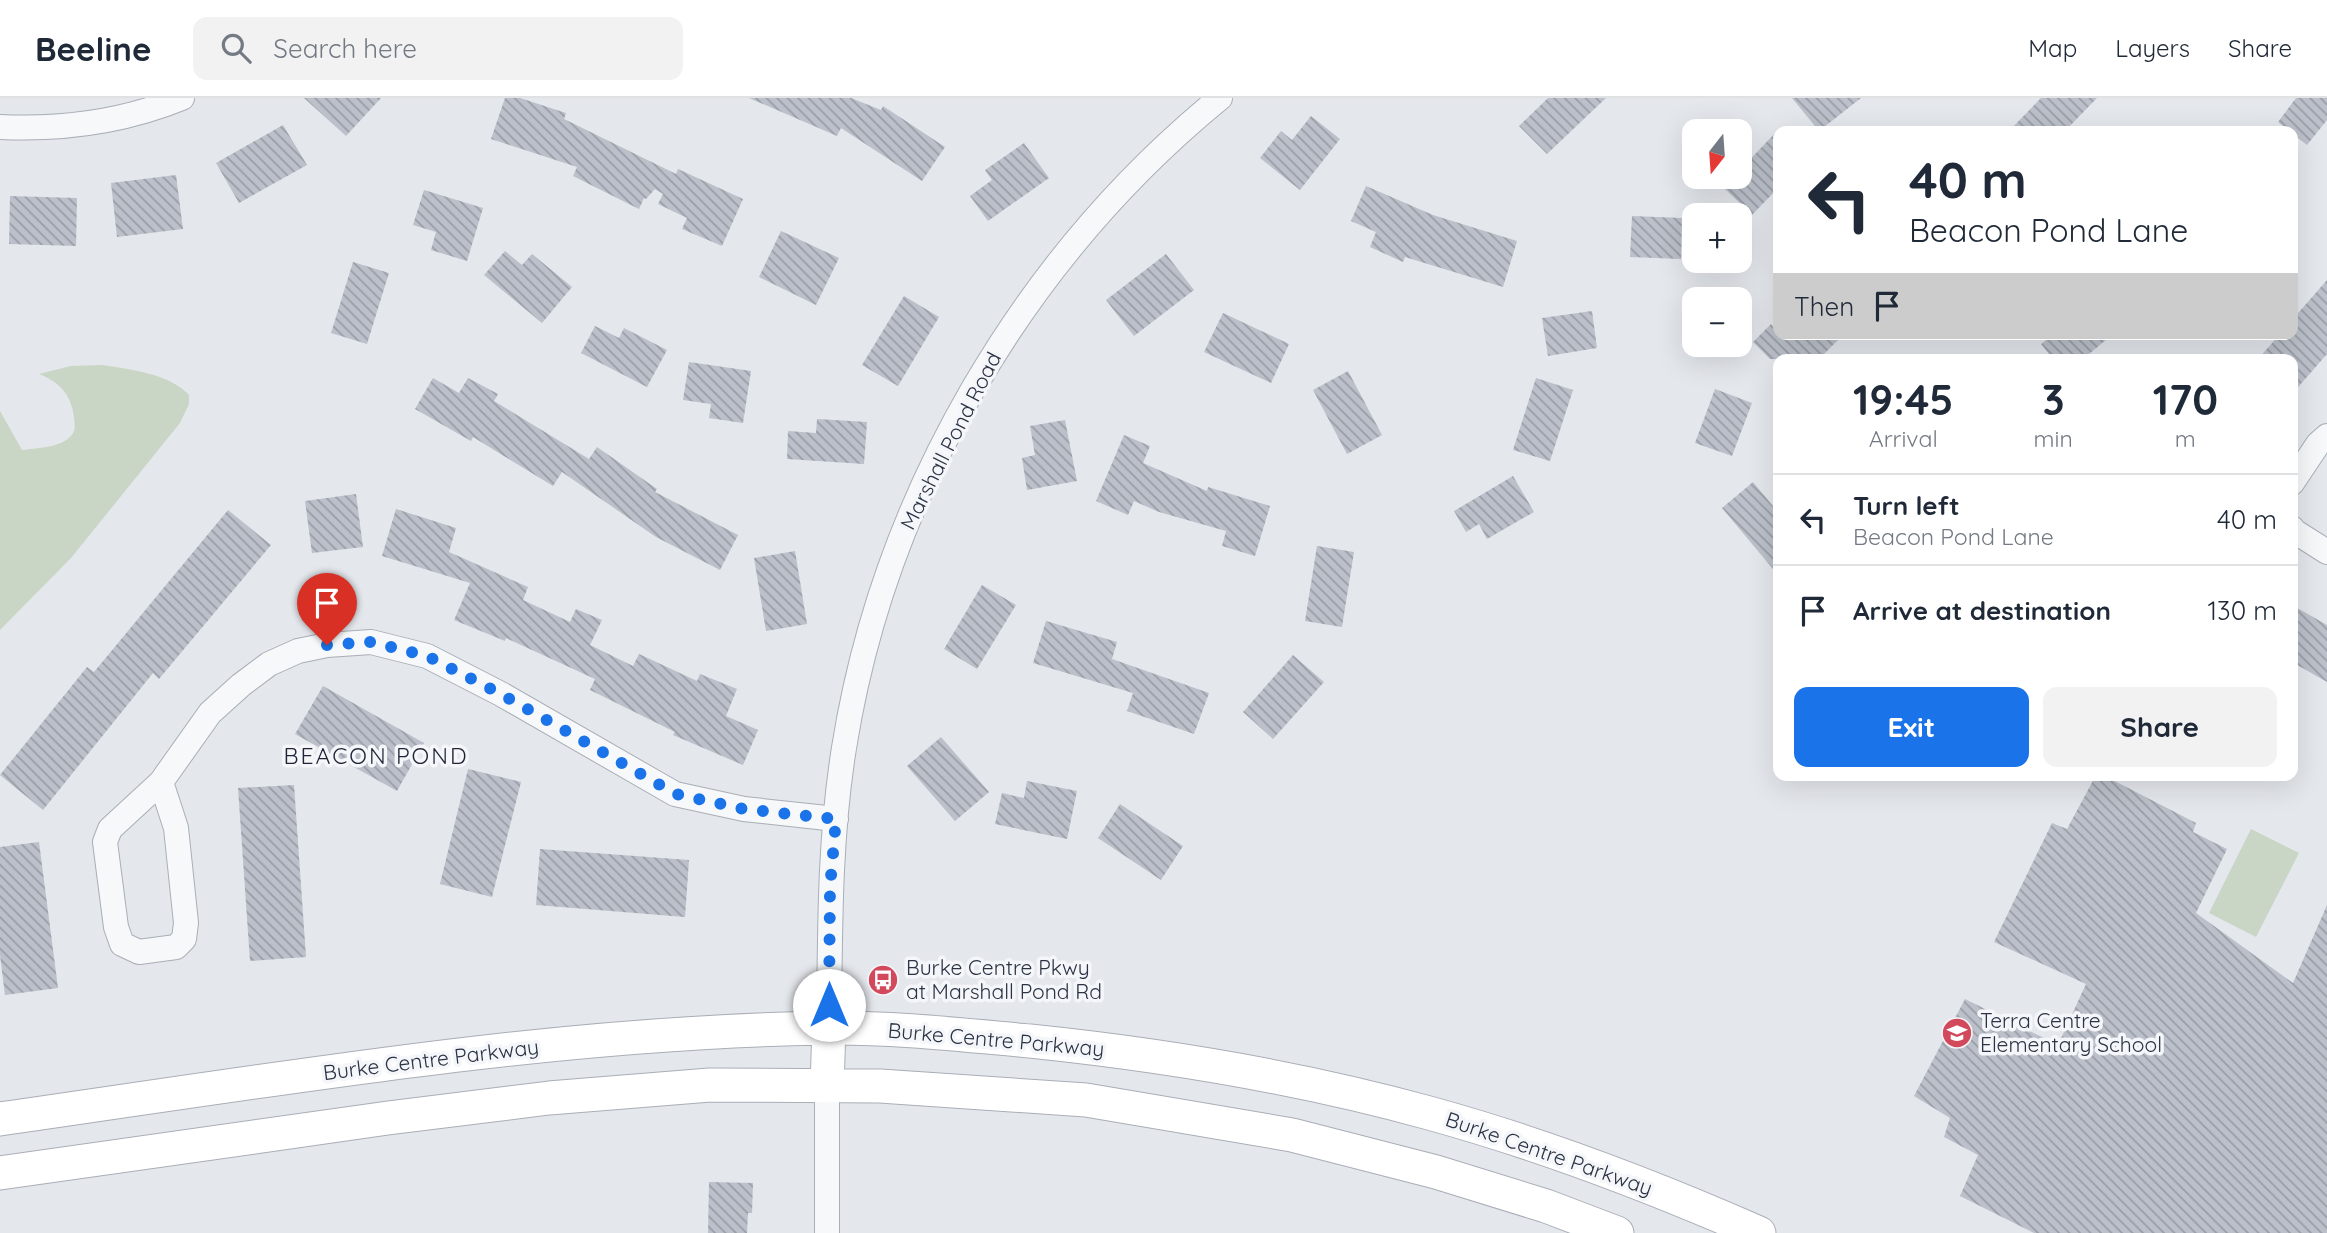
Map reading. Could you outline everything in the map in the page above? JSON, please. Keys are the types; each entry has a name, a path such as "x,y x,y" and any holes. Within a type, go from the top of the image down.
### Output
{"main road":[{"path":"827,1084 829,1028"},
{"name":"Burke Centre Parkway","path":"0,1119 487,1050 694,1032 829,1028 973,1036 1127,1051 1289,1079 1428,1113 1538,1147 1686,1201 1759,1233"},
{"path":"0,1173 549,1098 710,1085 827,1084 1086,1100 1292,1135 1460,1180 1546,1206 1617,1233"}],"street":[{"path":"0,127 76,126 120,119 182,98"},
{"name":"Marshall Pond Road","path":"829,1028 830,888 844,748 859,674 879,603 918,499 970,394 1034,293 1101,212 1189,123 1220,98"},
{"path":"2298,474 2318,444 2327,436"},
{"path":"2298,532 2327,552"},
{"path":"161,782 176,828 186,923 184,939 176,947 139,952 122,944 116,927 105,842 110,829 161,782 211,713 241,685 269,664 298,651 327,645 371,642 427,656 501,694 676,794 744,809 836,819"},
{"path":"827,1084 827,1233"}],"green space":[{"path":"103,365 160,377 189,395 189,404 180,423 71,558 0,630 0,411 22,450 59,444 74,431 71,403 59,386 39,374 71,366"},
{"path":"2251,829 2299,853 2256,937 2209,913"}],"building":[{"path":"304,98 381,98 346,136"},
{"path":"505,98 520,98 566,113 564,119 676,174 678,169 743,199 722,246 682,229 687,218 658,204 663,194 655,189 644,198 639,209 573,176 577,167 491,139"},
{"path":"749,98 851,98 881,110 883,106 945,147 922,181 841,128 837,136"},
{"path":"1548,98 1606,98 1547,154 1519,126"},
{"path":"1792,98 1861,98 1825,126 1815,126"},
{"path":"2041,98 2097,98 2070,126 2014,126"},
{"path":"2296,98 2327,98 2327,120 2307,145 2298,138 2298,126 2283,126 2278,122"},
{"path":"1311,116 1340,139 1300,190 1260,158 1281,131 1292,140"},
{"path":"283,125 307,165 239,203 216,163"},
{"path":"1773,135 1773,193 1752,215 1752,203 1740,203 1725,189 1752,189 1752,157"},
{"path":"1024,143 1049,178 988,221 970,196 992,180 985,170"},
{"path":"176,175 183,229 117,237 111,183"},
{"path":"1366,186 1433,215 1517,241 1503,287 1405,257 1403,262 1370,247 1376,232 1351,221"},
{"path":"424,190 483,208 467,261 431,250 436,232 413,225"},
{"path":"10,196 77,198 76,246 9,244"},
{"path":"1632,216 1682,218 1681,259 1630,257"},
{"path":"781,231 839,258 816,305 759,277"},
{"path":"505,251 522,265 532,254 572,287 542,323 484,275"},
{"path":"1166,254 1194,290 1134,336 1106,300"},
{"path":"353,262 389,273 367,344 331,333"},
{"path":"2327,280 2327,354 2298,387 2298,354 2262,354 2275,340 2298,340 2298,313"},
{"path":"904,296 939,317 898,386 862,365"},
{"path":"1592,311 1597,348 1548,356 1542,318"},
{"path":"1223,313 1289,344 1271,383 1204,352"},
{"path":"1771,324 1773,340 1838,340 1824,354 1773,354 1773,359 1753,342"},
{"path":"595,326 619,338 624,328 667,350 647,387 581,353"},
{"path":"2046,340 2106,340 2089,354 2049,354 2041,344"},
{"path":"689,362 751,371 743,423 709,418 711,404 683,400"},
{"path":"1348,371 1382,435 1347,454 1313,390"},
{"path":"433,378 459,393 468,378 498,394 494,401 589,459 597,447 657,489 655,492 738,535 720,570 656,537 562,472 553,486 473,437 471,441 415,409"},
{"path":"1536,378 1573,390 1550,461 1513,450"},
{"path":"1715,389 1752,403 1732,456 1695,443"},
{"path":"817,419 867,422 864,464 787,459 788,431 816,433"},
{"path":"1065,420 1077,481 1027,490 1022,458 1035,455 1030,426"},
{"path":"1124,435 1150,446 1143,463 1207,491 1208,487 1270,506 1255,556 1222,546 1226,531 1159,512 1134,501 1128,515 1096,501"},
{"path":"1513,476 1534,512 1487,539 1479,524 1466,532 1454,511"},
{"path":"1753,482 1773,506 1773,569 1722,508"},
{"path":"356,494 363,547 312,553 305,501"},
{"path":"396,509 456,528 449,552 528,587 523,600 570,622 576,609 602,620 590,645 633,666 639,654 697,681 700,674 737,689 726,716 758,730 743,765 673,735 675,732 590,690 595,679 506,638 505,641 454,620 470,583 382,556"},
{"path":"228,510 271,545 159,679 153,673 43,810 0,775 87,667 94,672"},
{"path":"1317,546 1354,552 1342,627 1305,621"},
{"path":"795,551 807,624 766,631 754,558"},
{"path":"982,585 1016,605 977,669 944,649"},
{"path":"2298,608 2327,625 2327,682 2298,665"},
{"path":"1046,621 1117,642 1112,659 1209,693 1194,734 1127,711 1133,693 1033,663"},
{"path":"1293,655 1324,682 1273,739 1243,712"},
{"path":"323,686 424,743 397,791 295,734"},
{"path":"941,737 989,792 955,821 907,766"},
{"path":"468,769 521,782 492,897 440,884"},
{"path":"1027,781 1077,791 1067,839 995,824 1002,793 1024,798"},
{"path":"2093,781 2115,781 2196,823 2193,832 2227,849 2196,913 2293,983 2327,905 2327,1233 2034,1233 1960,1196 1978,1155 1944,1137 1950,1118 1914,1096 1965,999 2058,1045 2086,984 1994,942 2052,823 2067,829"},
{"path":"294,785 306,957 250,961 238,788"},
{"path":"1120,804 1183,846 1161,880 1098,838"},
{"path":"39,842 58,988 5,995 0,955 0,847"},
{"path":"540,849 689,860 685,917 536,905"},
{"path":"709,1182 753,1183 752,1213 748,1213 747,1233 708,1233"}],"place":[{"name":"Burke Centre Pkwy at Marshall Pond Rd","path":"883,980"},
{"name":"Terra Centre Elementary School","path":"1957,1033"}],"district":[{"name":"BEACON POND","path":"376,756"}],"route":[{"path":"327,645 371,642 427,656 501,694 676,794 744,809 836,819 830,888 829,1005"}]}
